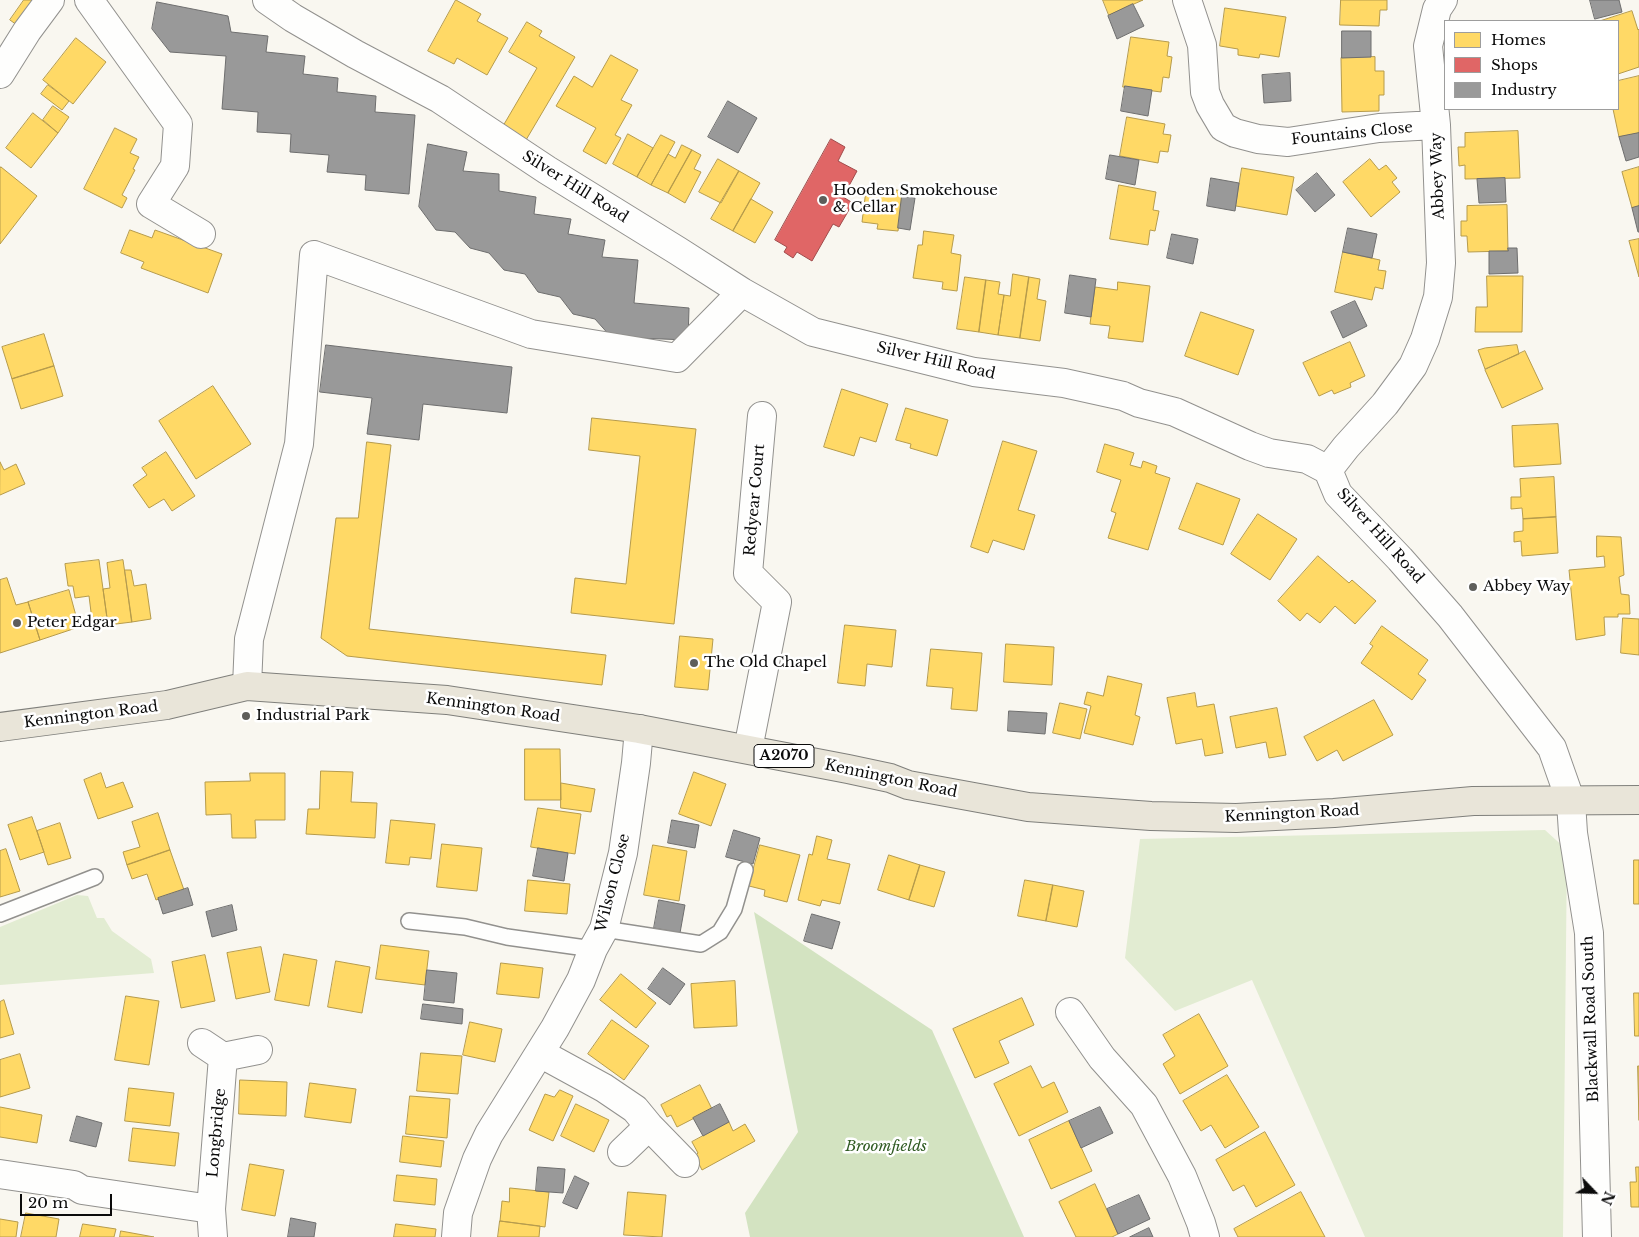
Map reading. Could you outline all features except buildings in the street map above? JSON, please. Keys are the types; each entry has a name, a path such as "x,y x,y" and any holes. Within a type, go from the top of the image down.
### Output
{"main road":[{"name":"Kennington Road","path":"0,727 167,705 247,686 447,700 639,729 873,775 908,785 1028,807 1151,816 1236,818 1334,814 1474,801 1571,802 1639,800"}],"street":[{"path":"0,74 27,31 50,0"},
{"path":"89,0 178,124 175,166 151,204 200,234"},
{"name":"Silver Hill Road","path":"267,0 293,18 355,54 440,99 547,170 742,292 813,332 974,372 1064,383 1123,396 1139,403 1175,412 1250,446 1318,465 1338,494 1394,552 1450,616 1552,748 1571,802"},
{"name":"Fountains Close","path":"1187,0 1202,45 1205,92 1210,105 1224,126 1235,133 1258,139 1288,142 1379,128 1436,125"},
{"name":"Abbey Way","path":"1318,465 1346,447 1385,404 1413,366 1435,309 1441,265 1436,125 1428,46 1437,9 1443,0"},
{"path":"247,686 249,639 299,444 314,255 531,334 677,358 742,292"},
{"name":"Redyear Court","path":"748,749 777,602 748,573 762,416"},
{"name":"Wilson Close","path":"456,1237 458,1213 477,1159 489,1134 540,1053 581,980 598,939 623,853 639,729"},
{"name":"Blackwall Road South","path":"1571,802 1573,833 1589,933 1597,1237"},
{"path":"1070,1012 1102,1058 1144,1105 1182,1176 1205,1237"},
{"name":"Longbridge","path":"213,1237 211,1209 213,1050 258,1050"},
{"path":"540,1053 604,1088 635,1109 685,1163"},
{"path":"622,1152 649,1126"},
{"path":"0,1174 74,1185 82,1190 211,1209"}],"lane":[{"path":"409,921 465,927 508,937 701,944 720,932 725,924 734,909 746,870"},
{"path":"0,914 95,877"}],"green space":[{"path":"1545,830 1567,850 1563,1237 1365,1237 1252,980 1175,1011 1125,958 1140,839"},
{"path":"77,895 88,896 97,918 104,918 112,931 151,959 154,973 0,985 0,927"},
{"name":"Broomfields","path":"754,912 932,1030 1024,1237 750,1237 745,1213 798,1132"}],"place":[{"name":"Hooden Smokehouse & Cellar","path":"823,200"},
{"name":"Abbey Way","path":"1473,587"},
{"name":"Peter Edgar","path":"17,623"},
{"name":"The Old Chapel","path":"694,663"},
{"name":"Industrial Park","path":"246,716"}]}
